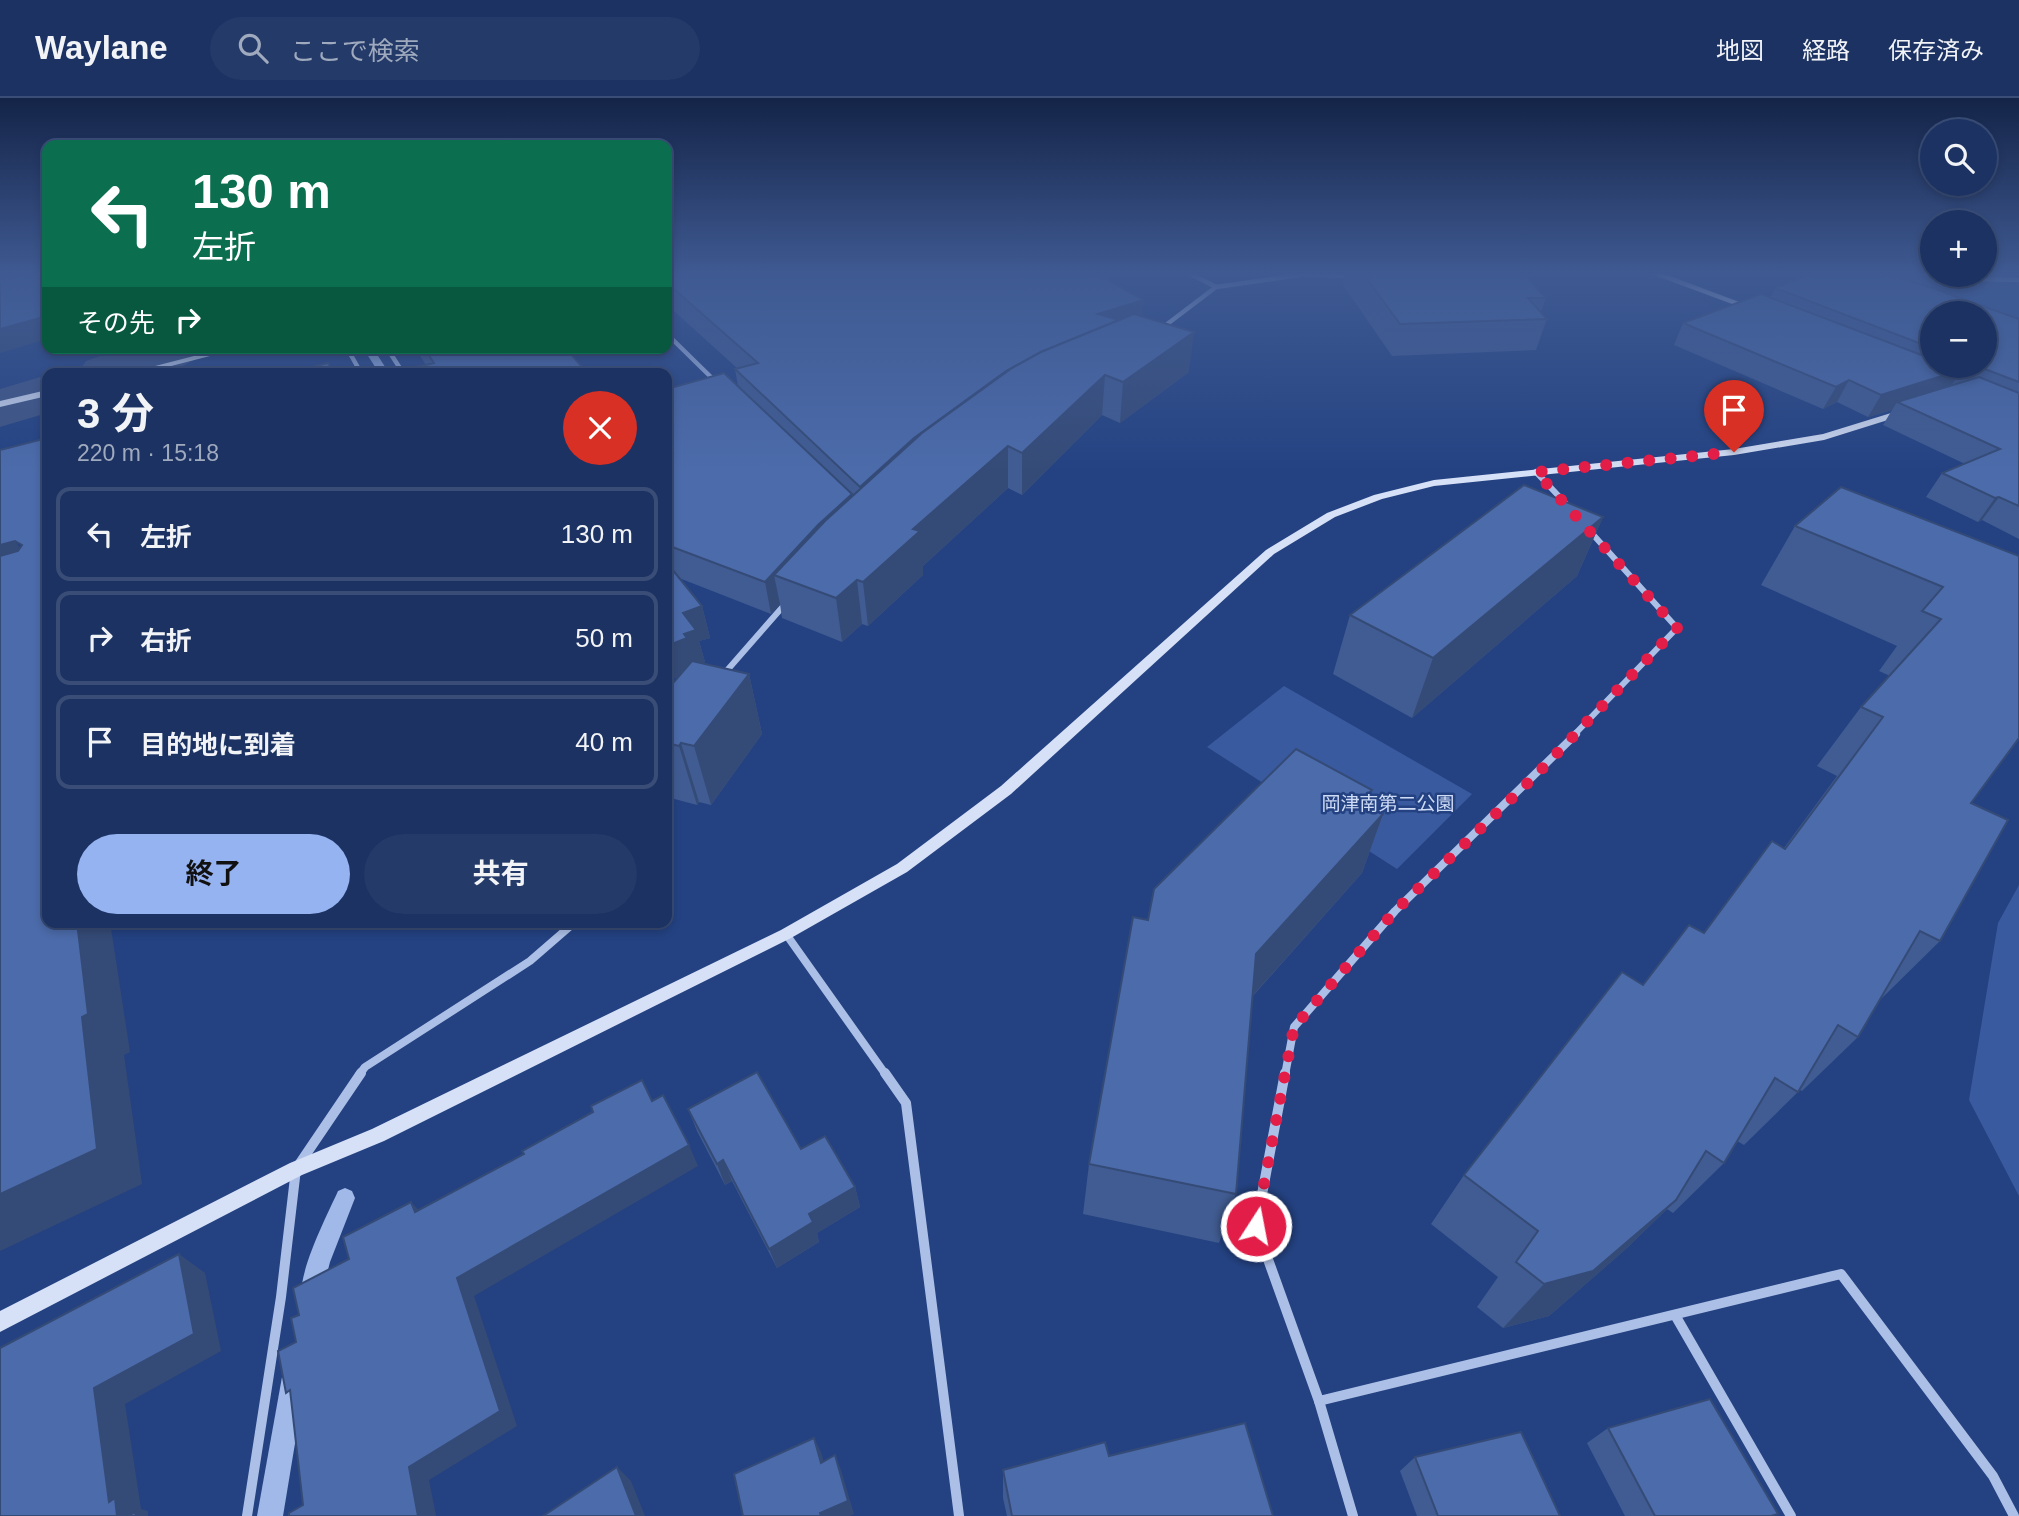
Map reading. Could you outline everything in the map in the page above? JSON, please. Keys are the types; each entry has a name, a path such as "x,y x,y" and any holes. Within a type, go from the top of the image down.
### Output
{"street":[{"path":"672,339 725,391"},
{"path":"153,368 212,354"},
{"path":"0,404 42,394"},
{"path":"0,1322 296,1169 378,1135 786,934 902,868 1006,790 1270,552 1331,515 1378,497 1434,483 1734,452 1824,437 1919,407"},
{"path":"1536,472 1577,516"},
{"path":"1353,1516 1319,1401 1256,1226 1294,1027 1395,911 1537,774 1677,628 1586,526"},
{"path":"720,678 792,596"},
{"path":"247,1516 281,1297 296,1169 365,1067 530,961 568,928"},
{"path":"786,934 906,1103 959,1516"},
{"path":"1319,1401 1842,1274 1993,1476 2014,1516"},
{"path":"1675,1315 1791,1516"}],"green space":[{"name":"岡津南第二公園","path":"1284,686 1472,794 1397,869 1207,747"},
{"path":"2019,885 2019,1196 1969,1100 1998,923"}],"building":[{"path":"730,338 1075,338 1006,371 914,438 860,487 735,369 758,363"},
{"path":"1075,338 1185,338 1123,382 1105,375 1022,453 1008,446 913,529 920,531 863,582 857,580 836,598 774,575 825,521 922,433 1012,368"},
{"path":"1719,338 1877,338 1920,354 1920,378 1935,378 1881,395 1849,380 1836,387"},
{"path":"1906,338 1920,338 1920,343"},
{"path":"1997,338 2019,338 2019,382 1997,374"},
{"path":"428,354 571,354 583,368 412,368 434,363"},
{"path":"328,363 331,368 308,368"},
{"path":"724,373 852,494 818,525 765,582 672,547 672,388"},
{"path":"1976,378 2019,393 2019,506 1999,497 1995,498 1942,473 2000,449 1897,402"},
{"path":"42,439 42,928 78,928 88,1014 82,1017 97,1149 0,1194 0,556 18,551 22,545 15,541 0,545 0,450"},
{"path":"1524,485 1603,517 1433,658 1350,615"},
{"path":"1841,487 2019,556 2019,738 1971,803 2008,820 1940,941 1920,931 1858,1037 1838,1025 1798,1092 1775,1078 1724,1163 1706,1151 1676,1200 1593,1271 1544,1284 1516,1262 1538,1231 1464,1175 1622,972 1643,985 1689,925 1704,933 1772,841 1785,849 1883,717 1861,707 1941,619 1922,611 1943,587 1795,526"},
{"path":"672,569 702,606 683,613 696,630 684,634 687,638 672,644"},
{"path":"692,661 749,674 694,746 672,744 672,684"},
{"path":"1296,749 1372,790 1361,802 1383,814 1256,954 1236,1194 1089,1164 1133,917 1148,920 1154,889"},
{"path":"757,1072 801,1149 825,1136 855,1187 809,1214 813,1222 769,1249 723,1160 717,1164 688,1109"},
{"path":"642,1080 652,1101 663,1095 689,1145 457,1278 500,1411 409,1467 418,1516 289,1516 289,1513 303,1505 290,1390 286,1393 278,1351 296,1342 291,1318 299,1315 293,1288 349,1259 343,1237 411,1202 415,1212 524,1154 522,1151 593,1112 591,1106"},
{"path":"179,1254 194,1334 94,1388 109,1502 115,1498 117,1516 0,1516 0,1348"},
{"path":"1710,1399 1778,1514 1655,1516 1608,1428"},
{"path":"1245,1423 1273,1516 1012,1516 1003,1470 1105,1442 1109,1456"},
{"path":"1521,1432 1560,1516 1438,1516 1415,1457"},
{"path":"814,1438 821,1463 835,1455 848,1501 820,1513 821,1516 743,1516 734,1474"},
{"path":"617,1467 636,1516 543,1516"}],"waterway":[{"path":"120,368 161,354"},
{"path":"372,354 381,368"},
{"path":"0,409 42,395"},
{"path":"311,1297 319,1262 345,1198"},
{"path":"270,1516 294,1377"}],"route":[{"path":"1256,1226 1294,1027 1395,911 1537,774 1677,628 1536,472 1734,452"}]}
